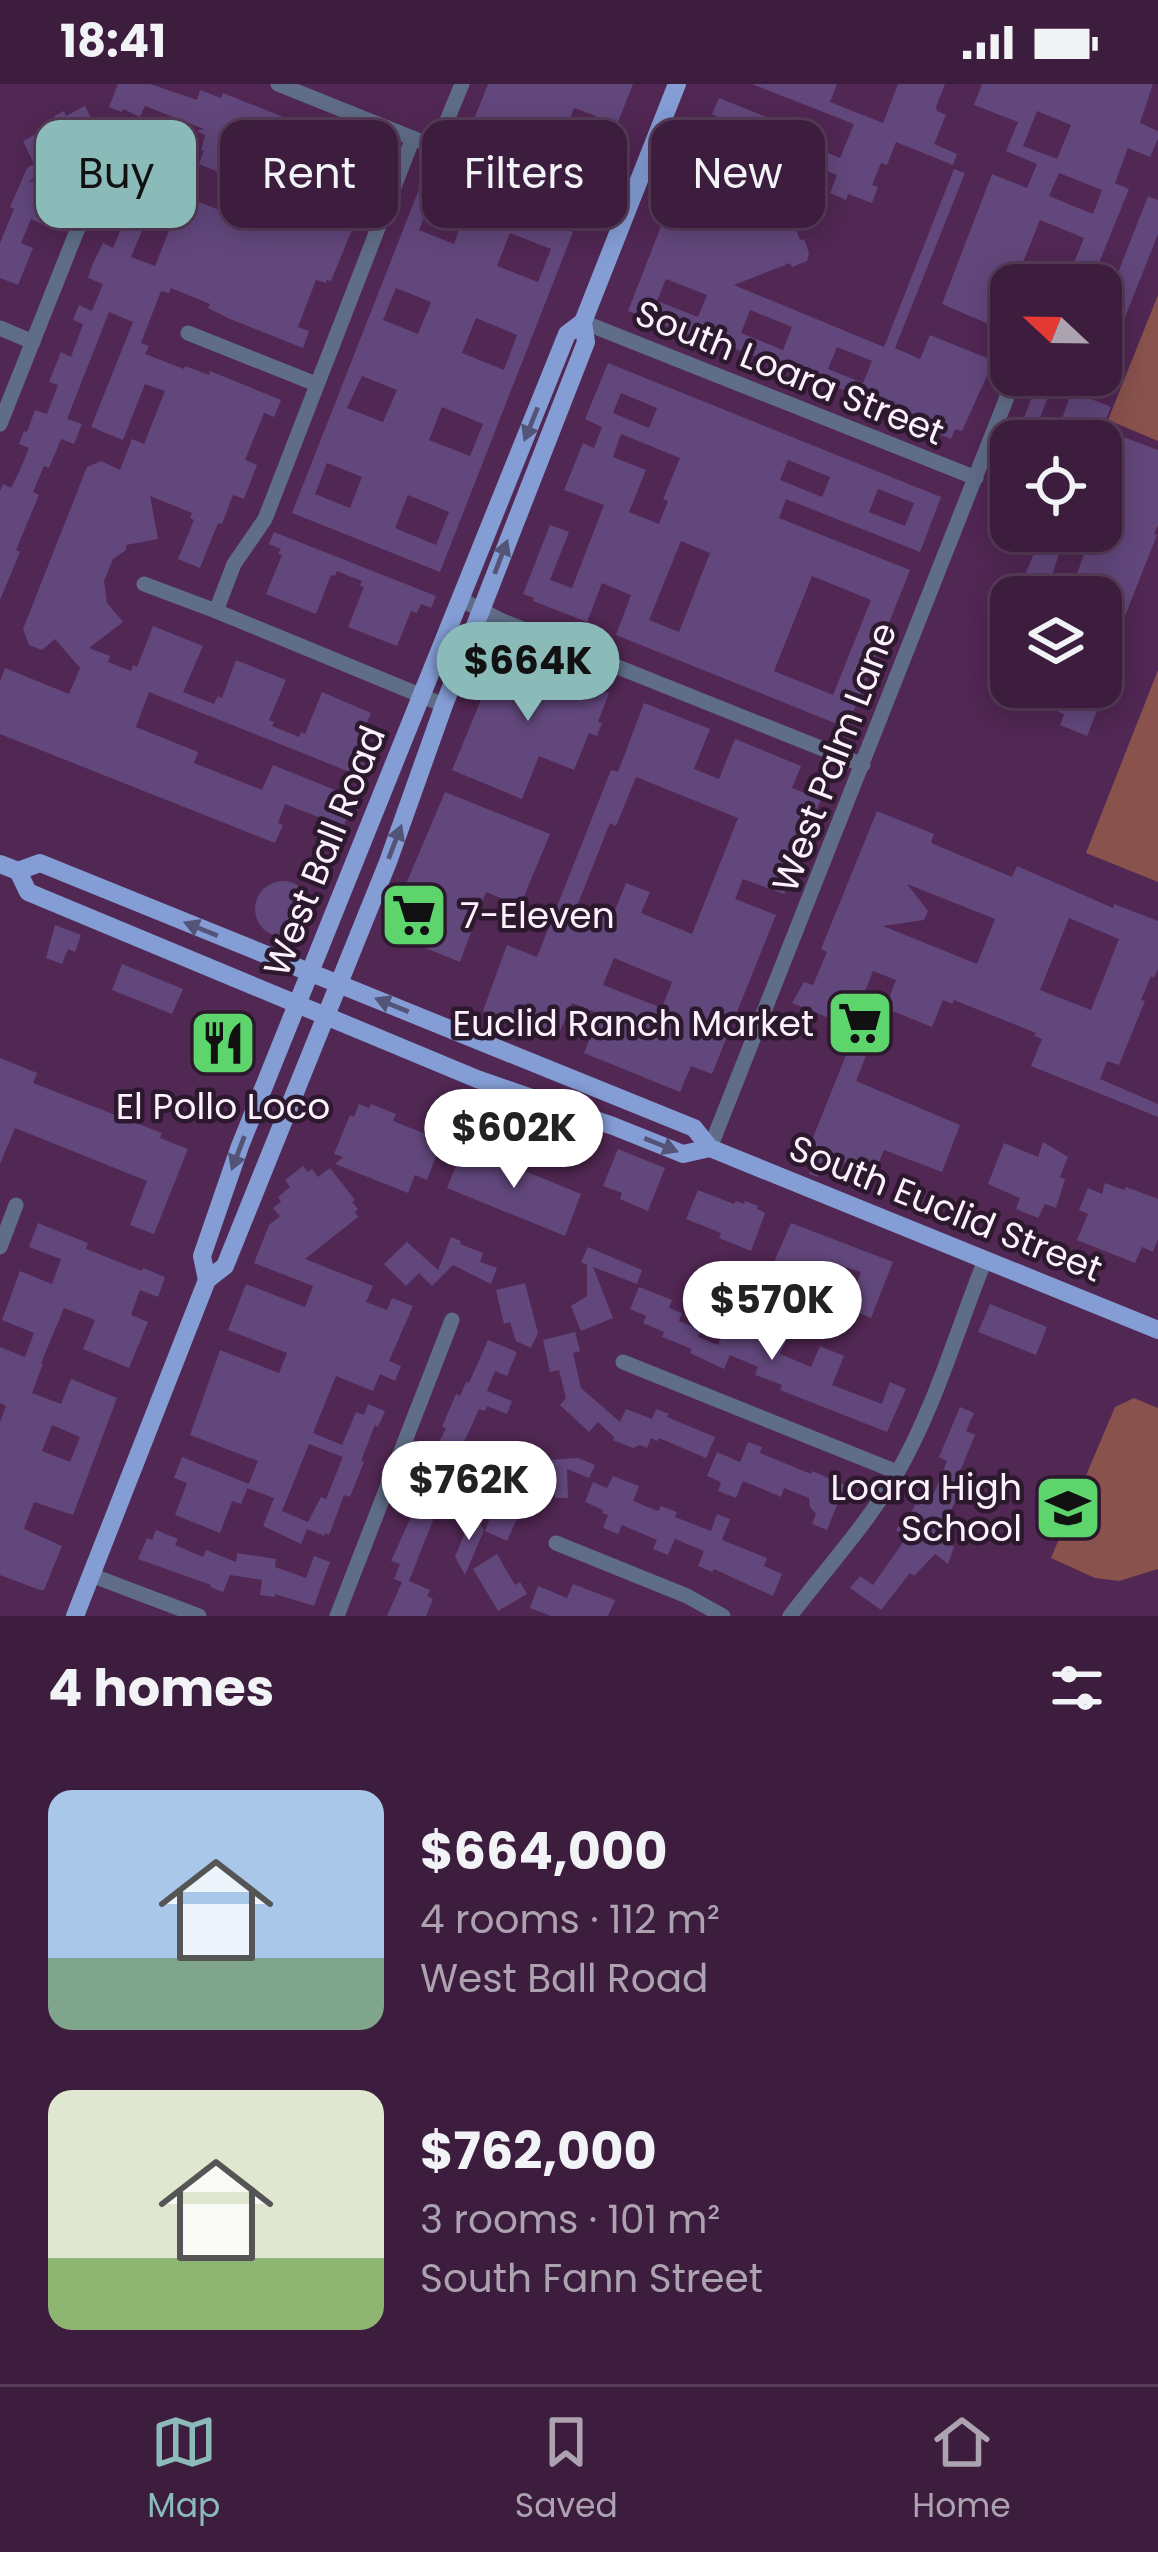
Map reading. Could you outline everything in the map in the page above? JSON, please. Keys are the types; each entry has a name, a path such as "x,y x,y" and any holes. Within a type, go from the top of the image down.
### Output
{"main road":[{"name":"West Ball Road","path":"627,209 677,84"},
{"name":"West Ball Road","path":"75,1616 207,1280 225,1266 404,820 443,705 586,342 583,322 620,228"},
{"name":"West Ball Road","path":"207,1280 202,1256 240,1146 567,334 583,322"},
{"name":"South Euclid Street","path":"710,1148 683,1154 476,1079 28,892 9,868 40,862 694,1128 710,1148 1158,1330"}],"street":[{"path":"447,120 461,84"},
{"path":"286,86 422,142"},
{"path":"216,611 234,564 265,519 412,138"},
{"path":"0,424 78,228"},
{"name":"South Loara Street","path":"583,322 976,478"},
{"path":"0,328 33,342"},
{"path":"188,333 316,384"},
{"name":"West Palm Lane","path":"710,1148 1008,396"},
{"path":"144,584 443,705"},
{"path":"462,600 863,765"},
{"path":"0,1247 16,1205"},
{"path":"790,1616 897,1472 985,1260"},
{"path":"337,1616 452,1320"},
{"path":"623,1362 897,1472"},
{"path":"556,1543 723,1616"},
{"path":"91,1575 199,1616"}],"shaded area":[{"path":"1158,295 1158,441 1122,426 1122,420 1108,420 1118,396 1122,396 1122,385"},
{"path":"1158,670 1158,882 1086,853"},
{"path":"1134,1398 1158,1408 1158,1569 1119,1581 1095,1578 1051,1558 1115,1407"}],"building":[{"path":"118,84 150,84 197,100 200,90 221,98 223,93 291,120 220,120 220,173 199,164 205,135 196,131 204,129 196,126 196,120 181,120 145,106 140,117 109,107"},
{"path":"488,84 633,84 619,120 594,120 596,116 574,108 569,120 474,120"},
{"path":"752,84 837,84 830,102 883,123 898,84 945,84 936,107 946,115 934,144 957,154 953,165 896,142 872,185 878,187 872,203 848,194 846,200 830,193 837,175 825,170 825,152 840,158 854,124"},
{"path":"982,84 1153,84 1140,123 1158,131 1158,139 1150,157 1128,148 1115,183 1129,189 1099,264 1073,264 1084,238 1040,220 1022,264 990,264 990,325 942,304 992,174 1027,188 1037,164 1006,151 1018,122 974,105","holes":["1037,111 1071,125 1057,159 1023,146","1059,173 1102,190 1093,214 1049,196"]},
{"path":"719,98 774,120 717,120 712,114"},
{"path":"85,106 92,120 56,120 54,116 64,111 66,116"},
{"path":"36,134 36,177 29,181 36,183 36,221 31,219 21,243 33,248 18,285 0,278 0,243 14,209 10,207 27,168 34,164 23,141"},
{"path":"954,169 965,173 895,348 920,359 930,335 990,359 990,371 962,431 955,429 951,439 882,411 884,406 628,311 660,228 796,228 809,253 807,261 734,285 884,347","holes":["666,279 707,295 698,317 657,301","750,310 792,327 783,350 741,333","837,347 872,361 863,383 828,369"]},
{"path":"422,182 419,230 454,244 460,228 563,228 573,232 440,572 292,513","holes":["510,233 551,249 538,282 497,266","396,288 431,302 418,334 383,320","476,318 517,335 504,370 462,353","362,376 397,390 383,422 347,408","442,407 483,424 470,456 429,440","327,463 362,477 350,508 315,494","408,495 449,512 436,545 395,528"]},
{"path":"1148,196 1158,200 1158,234 1122,325 1121,264"},
{"path":"196,201 220,210 220,228 353,228 331,281 316,280 298,327 309,331 303,348 230,319 208,308 210,304 171,288 169,293 161,291 141,343 149,346 145,354 184,369 209,375 210,371 281,400 274,417 264,413 245,460 257,465 244,499 233,495 200,568 178,559 194,520 192,513 150,496 158,539 126,545 113,559 104,581 107,603 123,622 89,648 131,671 133,665 137,667 153,626 203,646 183,692 214,704 218,696 222,698 236,660 286,680 269,720 272,726 299,737 305,734 322,692 371,713 354,753 355,760 365,764 360,776 149,692 136,727 198,752 194,763 262,790 273,765 353,797 344,827 285,804 275,843 0,734 0,682 5,668 69,694 80,668 55,639 42,650 29,645 23,629 87,467 101,461 120,470 132,439 144,444 165,391 145,384 123,440 91,427 133,322 109,312 67,419 82,424 74,444 61,439 49,468 44,466 33,492 39,495 0,600 0,491 3,484 11,488 20,470 29,448 19,444 35,410 47,414 58,385 49,382 61,352 71,357 83,324 73,320 79,305 92,311 103,284 88,278 103,243 113,248 121,229 143,228 131,257 155,266 169,231 154,228 196,228"},
{"path":"608,363 941,497 920,552 786,499 779,518 910,570 847,728 616,635 631,595 602,583 587,622 523,594 550,525 569,532 550,580 572,588 604,505 564,490 583,443 594,448 602,427 585,419","holes":["621,393 657,408 649,428 613,413","621,434 680,458 663,499 668,501 659,524 629,512 646,470 613,457","788,460 830,477 822,497 780,480","878,489 914,503 905,526 869,512","681,541 710,553 679,632 649,620","812,576 871,600 833,695 774,671"]},
{"path":"1032,396 1048,396 1039,420 1023,420"},
{"path":"1070,396 1084,396 1111,407 1106,420 1062,420"},
{"path":"1122,436 1158,450 1157,535 1122,623 1122,576 1076,576 1085,552 1122,552"},
{"path":"274,532 436,596 431,608 421,604 417,613 411,611 397,646 348,627 364,587 362,581 337,571 331,575 316,614 266,594 282,555 278,554 281,549 269,544"},
{"path":"1034,552 1060,552 1052,576 1025,576"},
{"path":"502,649 609,693 597,736 589,733 574,770 539,756 522,799 452,770"},
{"path":"644,703 710,729 694,769 719,779 735,739 801,766 792,788 821,799 784,894 743,879 735,899 776,915 712,1074 691,1066 680,1092 584,1053 600,1014 572,1003 560,1031 547,1026 543,1036 483,1011 507,945 537,957 611,770 618,772","holes":["636,777 738,818 692,934 641,913 650,892 626,883 611,920 577,906 610,823 616,826","614,958 672,982 662,1008 603,985"]},
{"path":"1050,708 1098,708 1087,736 1060,725 1064,714"},
{"path":"445,792 550,834 520,906 486,892 460,962 418,945 423,934 392,917"},
{"path":"877,811 934,834 931,843 1012,877 1017,866 1113,908 1114,904 1158,921 1158,969 1141,1000 1145,1001 1119,1065 1107,1061 1100,1079 1158,1104 1158,1117 1031,1066 1042,1039 1036,1033 954,1000 952,1004 943,1000 932,1027 885,1008 896,980 873,971 860,1004 883,1013 856,1081 960,1125 942,1172 884,1150 874,1175 827,1156 818,1177 809,1174 817,1153 808,1150 854,1035 844,1024 792,1003 804,982 813,985 827,952 821,949","holes":["907,884 995,919 977,964 883,926 924,920 928,911","1069,918 1119,939 1091,1010 1040,990"]},
{"path":"283,881 302,890 311,909 302,928 283,937 264,928 255,909 264,890"},
{"path":"55,925 81,935 75,952 68,949 62,964 46,958"},
{"path":"122,964 183,989 172,1014 112,990"},
{"name":"El Pollo Loco","path":"223,1023 242,1030 225,1072 206,1064 212,1034 217,1037"},
{"path":"0,1058 37,1073 33,1083 162,1133 160,1138 188,1149 154,1234 130,1225 147,1181 15,1128 0,1164"},
{"path":"359,1104 396,1114 393,1121 440,1145 427,1180 415,1175 408,1193 335,1164 343,1157 334,1154"},
{"path":"1043,1142 1068,1157 1056,1208 1045,1204 1038,1218 1016,1209 1020,1198 988,1184 1004,1143 1038,1157"},
{"path":"464,1146 581,1194 565,1236 447,1188"},
{"path":"618,1149 665,1168 648,1211 603,1186"},
{"path":"303,1166 318,1177 330,1168 358,1209 358,1217 305,1259 373,1286 366,1302 387,1310 392,1298 413,1306 389,1361 401,1366 395,1381 380,1374 373,1391 336,1376 313,1433 342,1445 356,1412 364,1415 368,1404 385,1411 329,1535 307,1529 301,1544 263,1526 274,1498 247,1488 258,1461 190,1435 220,1350 279,1373 287,1353 228,1330 246,1284 305,1307 313,1286 254,1263 269,1225 280,1216 273,1208 290,1187 285,1180","holes":["309,1444 343,1457 326,1499 321,1497 308,1522 282,1511"]},
{"path":"1105,1183 1158,1199 1158,1239 1153,1252 1142,1247 1135,1263 1077,1240 1088,1214 1079,1210 1088,1188 1102,1194"},
{"path":"698,1190 734,1204 745,1201 765,1213 751,1251 686,1219"},
{"path":"38,1223 88,1243 86,1249 165,1277 158,1297 140,1290 131,1315 148,1322 129,1368 83,1349 95,1320 64,1308 41,1363 32,1393 61,1404 71,1379 117,1398 73,1515 34,1502 26,1523 24,1529 62,1546 44,1590 0,1575 0,1422 6,1406 0,1403 0,1347 25,1357 34,1333 2,1320 20,1271 52,1284 61,1259 29,1247","holes":["52,1425 80,1437 70,1462 42,1451"]},
{"path":"791,1223 893,1262 871,1318 847,1308 861,1272 826,1261 814,1289 791,1280 795,1271 774,1262"},
{"path":"451,1237 483,1253 480,1262 497,1268 491,1284 453,1265 432,1286 419,1273 406,1286 384,1264 407,1242 438,1270"},
{"path":"588,1247 642,1270 637,1284 593,1267 613,1318 581,1331 571,1306 587,1296 587,1265 581,1262"},
{"path":"525,1283 538,1333 531,1348 516,1341 510,1322 504,1324 496,1290"},
{"path":"639,1287 672,1300 669,1308 682,1313 679,1321 701,1330 698,1337 718,1345 724,1328 751,1339 758,1321 787,1338 780,1354 811,1367 820,1346 844,1356 832,1385 882,1404 890,1382 906,1389 887,1432 780,1390 782,1385 755,1375 758,1367 730,1355 724,1369 662,1337 664,1332 643,1323 646,1316 630,1309"},
{"path":"990,1304 1047,1327 1036,1355 978,1332"},
{"path":"575,1332 580,1351 573,1353 581,1388 620,1422 626,1409 652,1419 656,1409 715,1437 706,1458 659,1438 651,1438 647,1448 633,1448 613,1440 598,1422 589,1432 560,1405 566,1398 559,1370 550,1372 543,1340"},
{"path":"488,1340 517,1352 507,1376 495,1371 487,1391 512,1401 507,1414 487,1406 485,1411 479,1409 457,1458 463,1460 457,1477 452,1475 447,1485 409,1581 430,1590 427,1596 433,1599 426,1616 387,1616 402,1582 394,1579 400,1564 391,1561 416,1496 426,1500 434,1480 439,1464 430,1461 456,1394 460,1396 469,1383"},
{"path":"960,1407 974,1413 966,1431 975,1435 956,1481 963,1484 940,1535 954,1547 948,1564 935,1554 914,1576 910,1573 881,1610 850,1588 860,1576 873,1585 906,1538 896,1530 920,1493 932,1498 947,1461 939,1457"},
{"path":"748,1442 762,1447 760,1453 845,1485 827,1530 812,1524 816,1514 809,1498 784,1488 781,1497 743,1481 736,1498 718,1491 721,1482 707,1476 717,1452 740,1462"},
{"path":"182,1457 249,1484 241,1504 232,1501 220,1533 175,1515 187,1483 174,1478"},
{"path":"533,1457 578,1458 595,1465 589,1478 567,1469 568,1498 555,1498 555,1494 533,1494"},
{"path":"613,1476 639,1486 633,1501 658,1511 661,1506 677,1512 675,1517 711,1531 717,1514 730,1519 722,1540 767,1558 764,1566 782,1574 773,1596 698,1566 704,1551 675,1539 668,1555 653,1549 657,1540 622,1525 618,1534 603,1528 608,1515 585,1502 593,1482 607,1488"},
{"path":"503,1483 528,1494 507,1541 485,1531"},
{"path":"473,1512 484,1530 465,1575 455,1557"},
{"path":"156,1530 203,1557 206,1550 236,1562 237,1553 276,1559 275,1567 306,1578 314,1556 330,1562 314,1606 275,1594 260,1595 262,1580 230,1575 223,1592 138,1559"},
{"path":"497,1554 515,1585 520,1582 527,1594 498,1611 473,1569"},
{"path":"573,1584 615,1600 608,1616 551,1616 530,1608 538,1586 567,1598"}],"place":[{"name":"7-Eleven","path":"414,915"},
{"name":"Euclid Ranch Market","path":"860,1023"},
{"name":"El Pollo Loco","path":"223,1043"},
{"name":"Loara High School","path":"1068,1508"}]}
